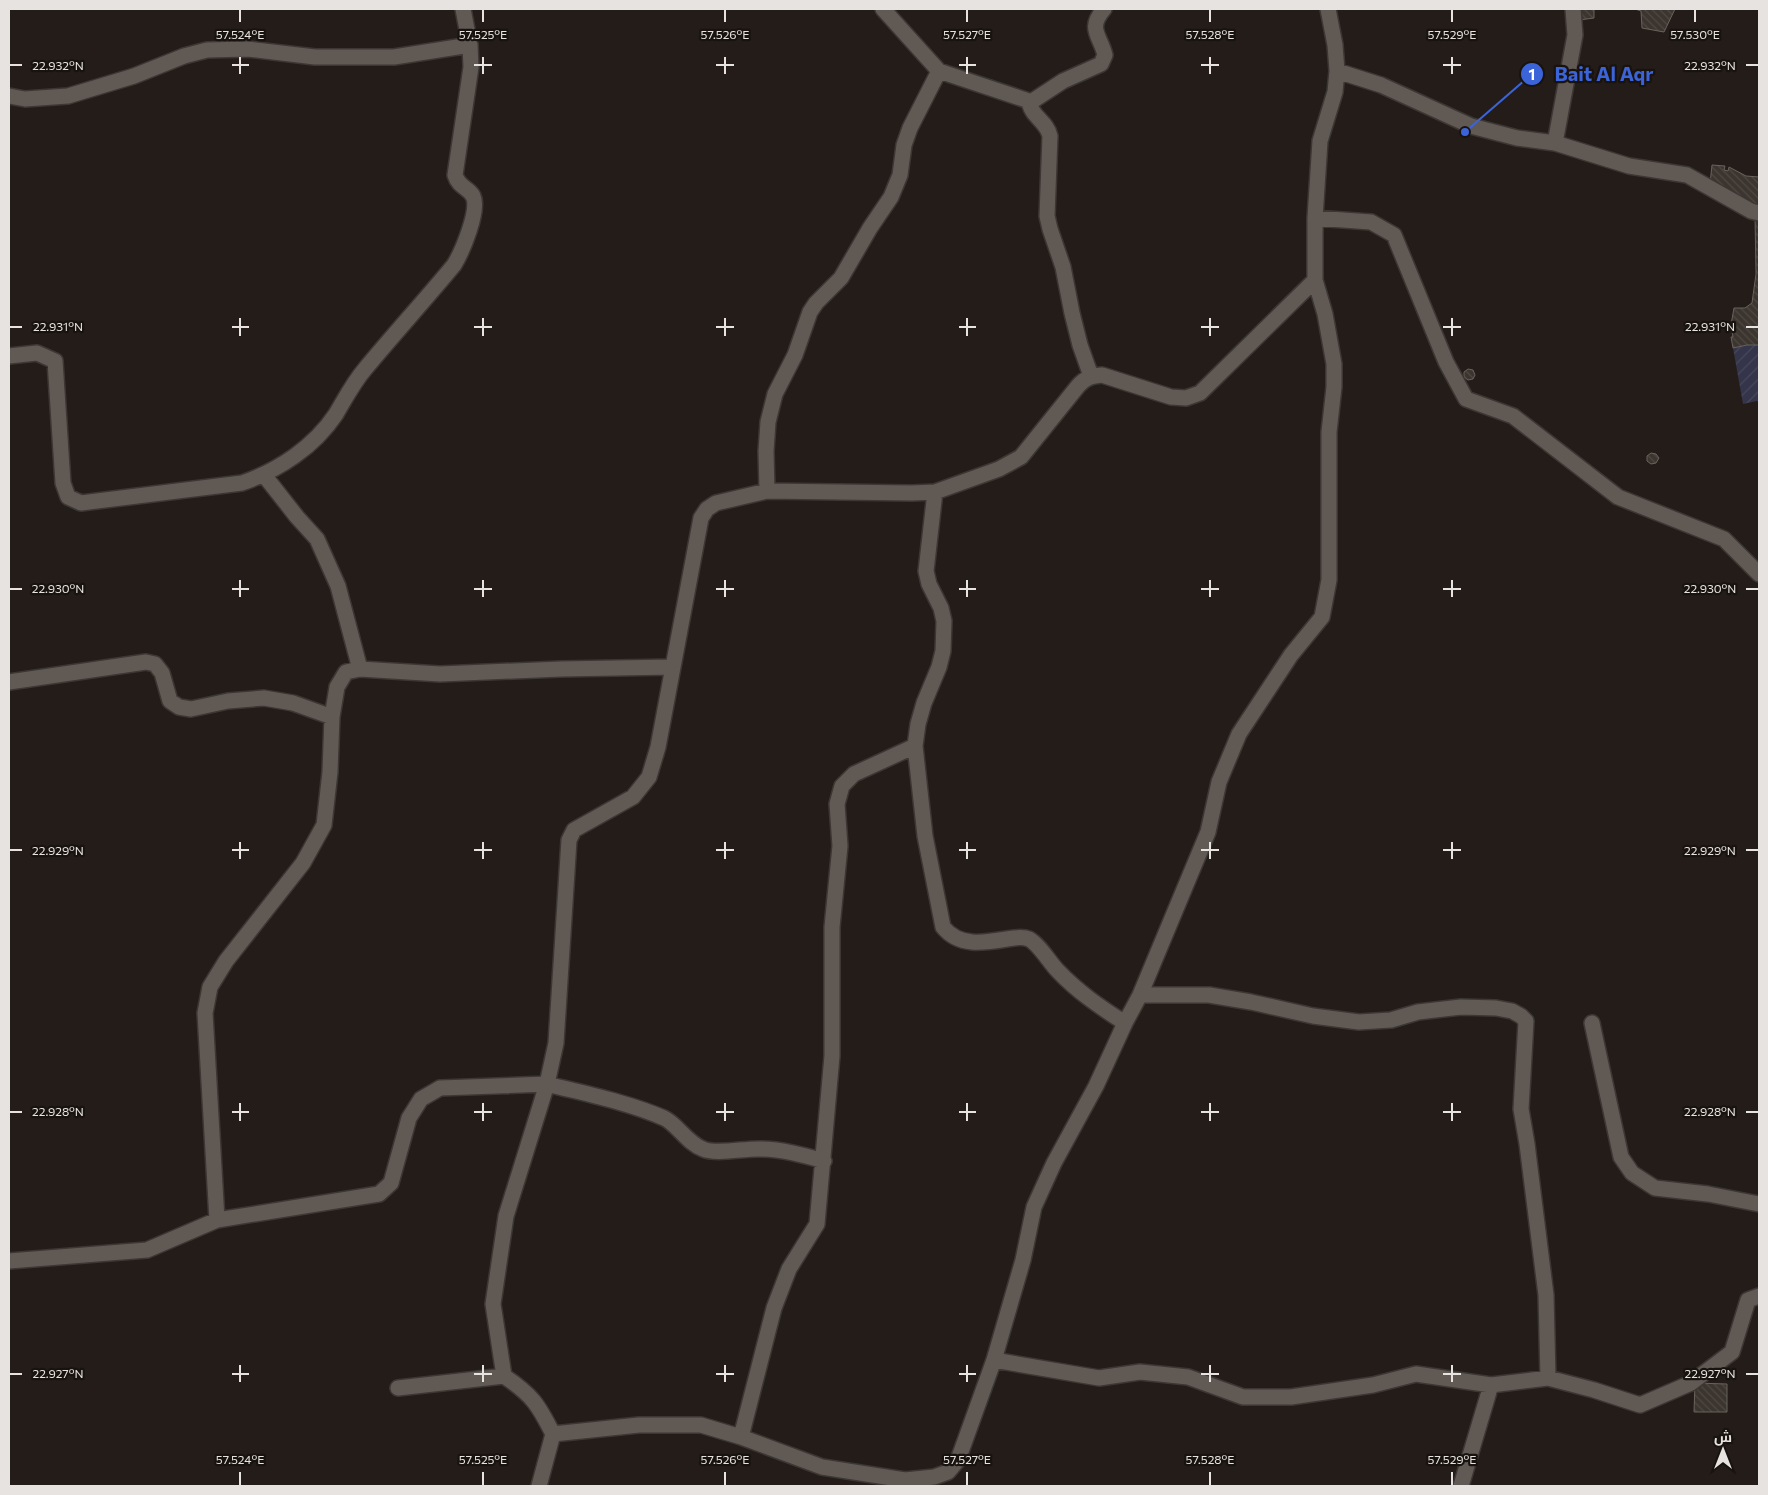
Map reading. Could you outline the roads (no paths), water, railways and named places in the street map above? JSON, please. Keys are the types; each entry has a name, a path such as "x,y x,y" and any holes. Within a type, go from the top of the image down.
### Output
{"street":[{"path":"9,356 37,353 55,361 62,483 68,497 82,502 242,483 264,475 303,450 320,434 335,415 363,371 454,265 463,249 474,202 471,193 457,182 455,176 471,67 470,45 463,9"},
{"path":"883,9 939,71 1029,101 1034,100 1064,81 1101,64 1105,55 1095,32 1094,24 1104,9"},
{"path":"553,1434 639,1425 701,1425 741,1437 822,1467 905,1483 948,1472 958,1460 994,1360 1023,1260 1034,1207 1054,1163 1096,1086 1124,1023 1140,995 1208,832 1219,782 1239,734 1292,654 1322,617 1329,580 1329,432 1334,387 1334,364 1325,314 1315,280 1314,218 1320,141 1335,92 1337,71 1335,45 1328,9"},
{"path":"1555,143 1574,35 1573,9"},
{"path":"9,96 25,99 68,96 134,76 184,56 207,50 248,49 315,57 394,57 470,45"},
{"path":"767,491 766,451 768,422 775,394 795,355 810,312 816,303 841,278 876,218 891,198 900,175 904,145 910,128 939,71"},
{"path":"1337,71 1381,86 1471,126 1517,138 1555,143 1629,166 1687,176 1751,211 1759,213"},
{"path":"1029,101 1032,112 1047,127 1050,136 1047,216 1064,267 1072,313 1091,376"},
{"path":"1314,218 1371,222 1394,235 1446,362 1466,399 1513,416 1618,497 1724,539 1759,574"},
{"path":"504,1376 494,1304 506,1216 547,1084 556,1043 569,840 574,830 633,797 648,777 658,747 701,518 707,509 716,503 767,491 936,492 999,469 1020,457 1083,380 1091,376 1102,375 1171,397 1186,398 1200,393 1315,280"},
{"path":"264,475 297,518 316,539 338,586 360,669"},
{"path":"936,492 926,571 929,584 941,608 944,620 943,651 939,667 924,703 918,724 915,746 925,836 943,927 949,935 959,940 985,941 1023,937 1029,939 1034,942 1054,968 1082,994 1124,1023"},
{"path":"9,682 146,662 155,664 162,673 170,701 179,707 191,710 228,701 264,698 293,703 332,717"},
{"path":"217,1220 205,1013 210,987 226,961 303,863 324,825 330,772 332,717 337,687 346,672 360,669 440,674 672,667"},
{"path":"741,1437 774,1308 789,1269 817,1224 832,1056 832,927 840,846 837,804 842,786 854,774 915,746"},
{"path":"1140,995 1209,995 1313,1016 1359,1022 1391,1020 1418,1012 1461,1007 1496,1008 1512,1011 1522,1016 1526,1021 1520,1109 1527,1144 1546,1295 1548,1378"},
{"path":"1592,1023 1621,1157 1632,1173 1655,1188 1708,1194 1759,1204"},
{"path":"9,1261 147,1250 217,1220 379,1194 391,1183 409,1118 421,1099 440,1088 547,1084 606,1099 667,1119 688,1140 704,1150 739,1151 760,1148 798,1154 824,1161"},
{"path":"994,1360 1099,1378 1140,1372 1188,1377 1243,1397 1290,1397 1373,1385 1416,1374 1491,1385 1548,1378 1594,1390 1640,1406 1691,1383 1732,1352 1748,1300 1759,1296"},
{"path":"398,1388 504,1376 523,1388 538,1406 553,1434 539,1486"},
{"path":"1461,1486 1491,1385"}],"place":[{"name":"Bait Al Aqr","path":"1465,132"}]}
